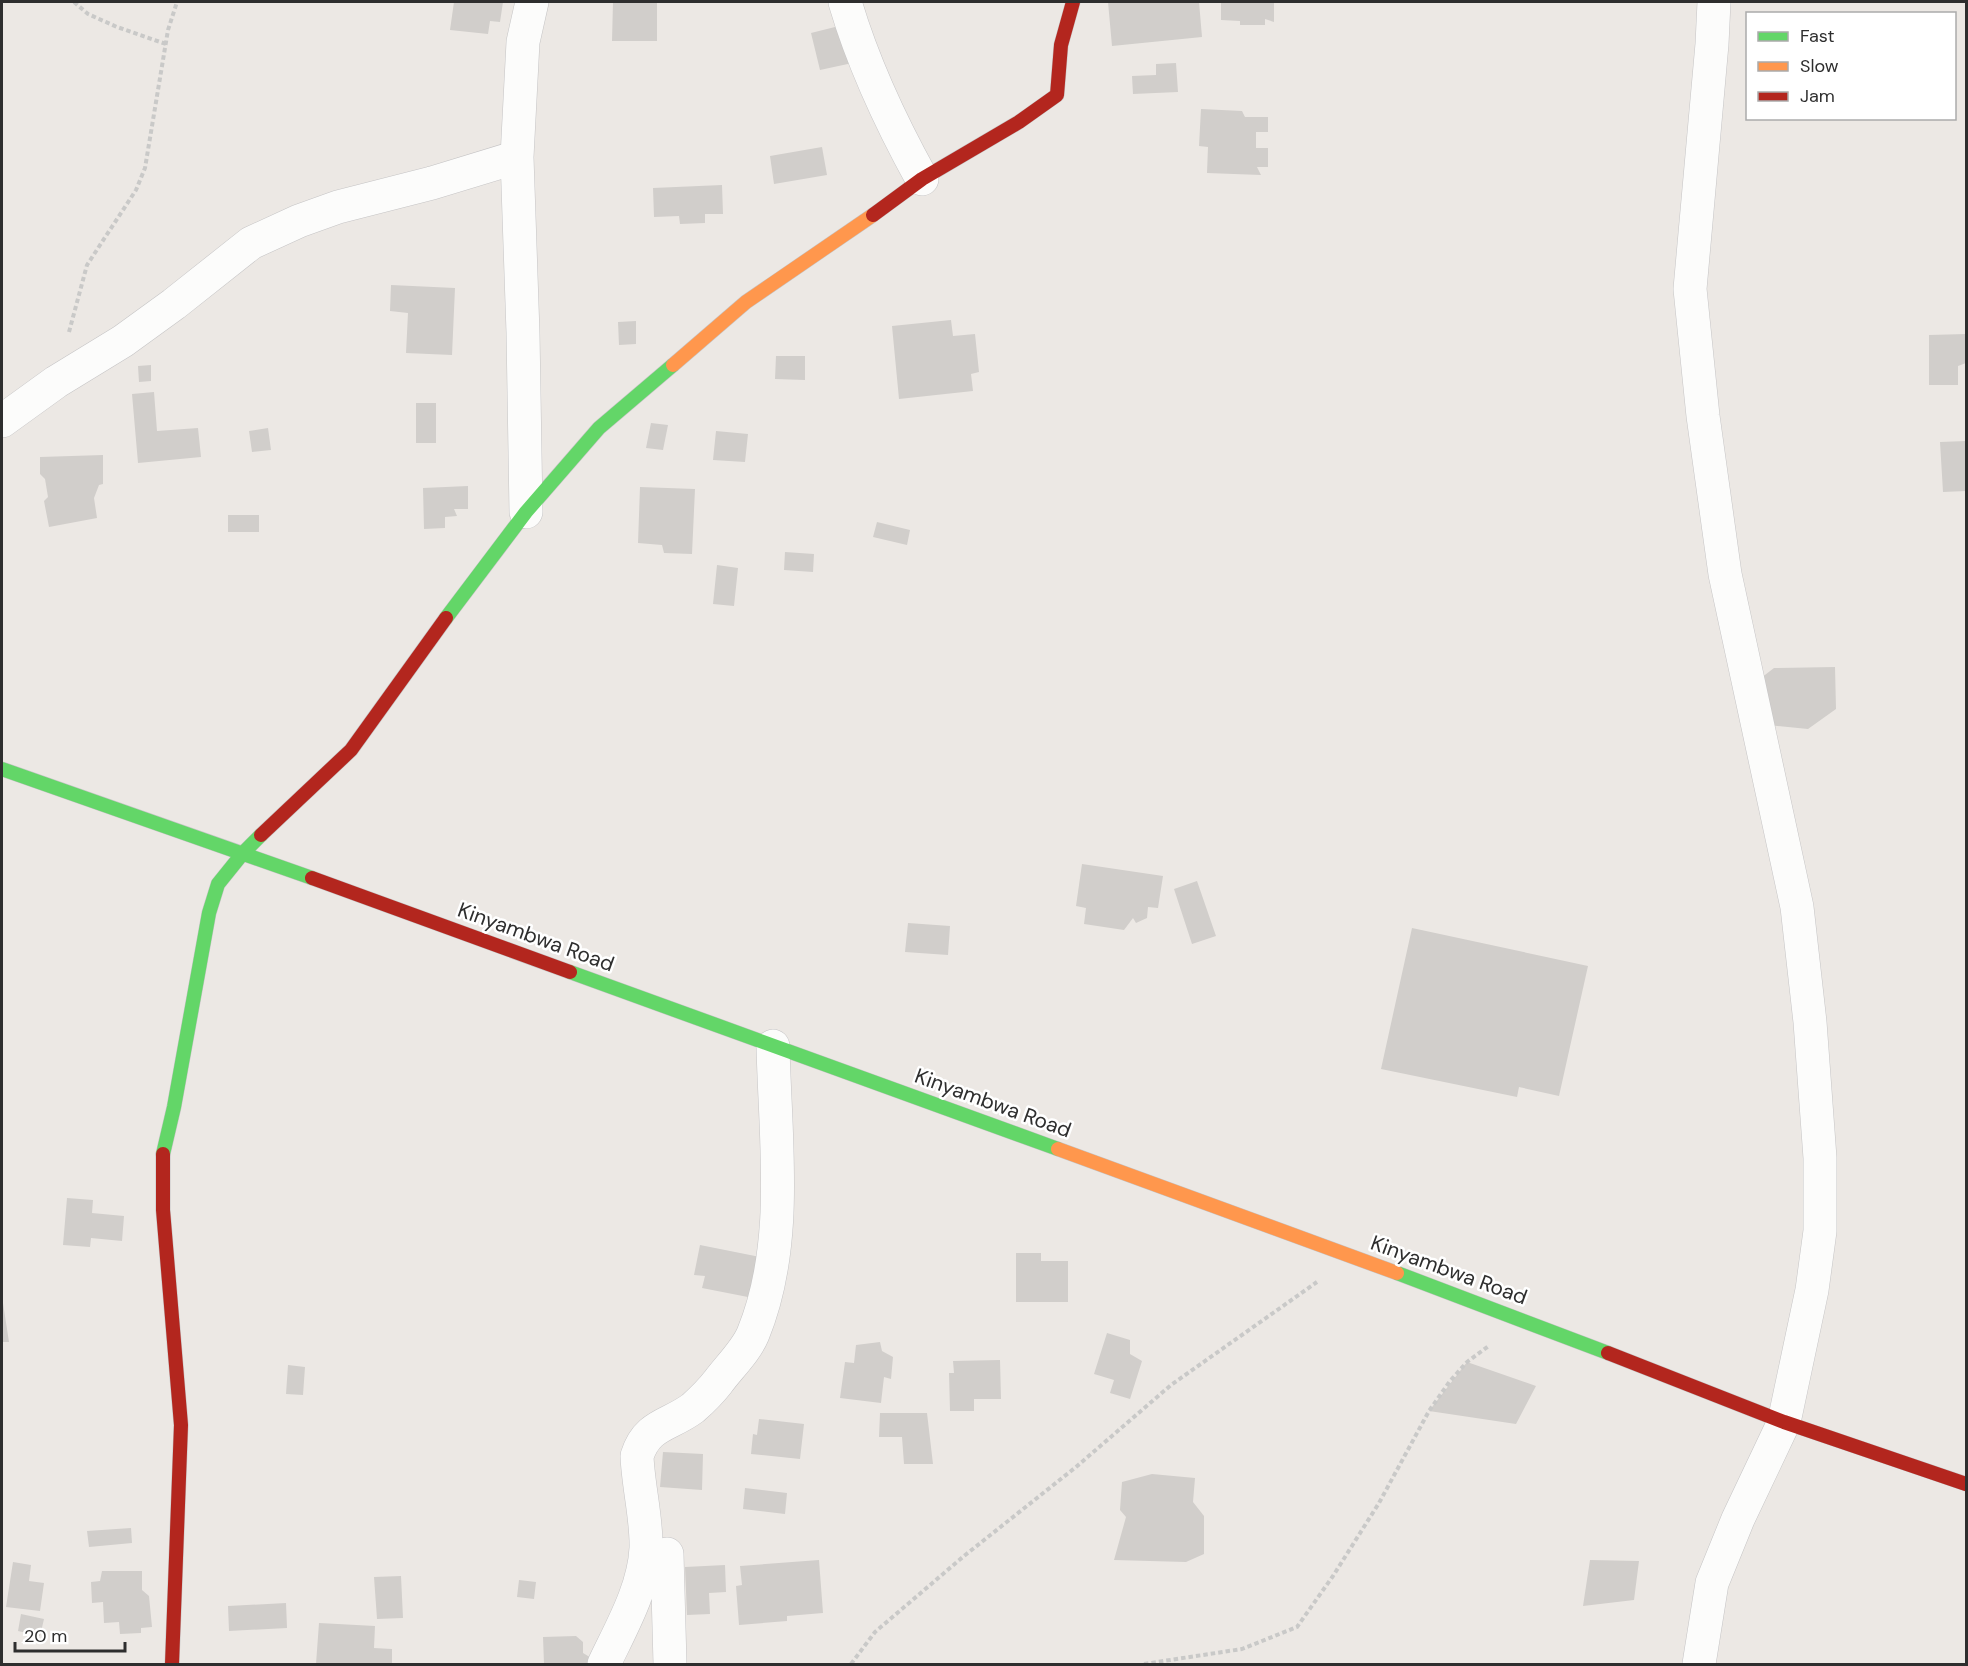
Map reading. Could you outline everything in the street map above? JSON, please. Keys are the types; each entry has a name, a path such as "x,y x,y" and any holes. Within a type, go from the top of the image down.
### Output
{"street":[{"path":"526,512 517,157 523,42 532,2"},
{"path":"845,2 896,130 922,179"},
{"path":"172,1665 182,1425 163,1210 162,1159 174,1107 209,913 218,884 243,853 351,750 471,583 526,512 598,428 747,302 848,234 922,179 1019,122 1057,95 1060,45 1073,2"},
{"path":"1699,1665 1712,1583 1738,1519 1784,1422 1812,1290 1820,1232 1820,1158 1810,1022 1797,907 1725,574 1702,416 1693,312 1691,278 1714,2"},
{"path":"2,421 56,382 123,341 250,243 299,221 338,207 432,183 517,157"},
{"name":"Kinyambwa Road","path":"2,769 243,853 1353,1256 1784,1422 1966,1484"},
{"path":"604,1665 631,1605 641,1576 646,1548 637,1456 641,1443 651,1431 692,1408 711,1391 752,1336 768,1286 775,1243 777,1201 772,1046"},
{"path":"667,1554 670,1665"}],"path":[{"path":"74,2 88,15 166,44"},
{"path":"56,382 87,265 136,190 145,168 166,44 177,2"},
{"path":"850,1665 875,1632 1172,1385 1353,1256"},
{"path":"1144,1665 1242,1649 1297,1627 1333,1576 1379,1503 1429,1411 1450,1380 1467,1362 1525,1321"}],"building":[{"path":"454,2 503,2 500,22 490,21 488,34 450,30"},
{"path":"613,2 657,2 657,41 612,41"},
{"path":"1108,2 1199,2 1202,37 1112,46"},
{"path":"1221,2 1274,2 1274,22 1265,19 1265,25 1240,25 1240,21 1221,20"},
{"path":"847,24 857,62 820,70 811,33"},
{"path":"1176,63 1178,92 1133,94 1132,76 1156,75 1156,64"},
{"path":"1201,109 1242,111 1245,117 1268,117 1268,132 1256,132 1256,148 1268,148 1268,167 1257,167 1261,175 1207,173 1208,147 1199,146"},
{"path":"822,147 827,175 774,184 770,156"},
{"path":"722,185 723,214 705,214 705,223 680,224 679,216 654,217 653,188"},
{"path":"391,285 455,288 452,355 406,353 408,313 390,311"},
{"path":"951,320 953,336 975,334 979,372 971,374 973,391 899,399 892,326"},
{"path":"636,321 636,344 619,345 618,322"},
{"path":"1966,334 1966,363 1958,366 1958,385 1929,385 1929,335"},
{"path":"776,356 805,356 805,380 775,379"},
{"path":"151,365 151,381 139,382 138,366"},
{"path":"154,392 157,431 198,428 201,457 138,463 132,394"},
{"path":"416,403 436,403 436,443 416,443"},
{"path":"651,423 668,425 663,450 646,448"},
{"path":"268,428 271,450 252,452 249,431"},
{"path":"716,431 748,434 745,462 713,460"},
{"path":"1966,441 1966,491 1943,492 1940,442"},
{"path":"103,455 103,484 99,485 94,498 97,518 49,527 44,501 48,497 45,479 40,474 40,457"},
{"path":"468,486 468,509 454,509 457,516 445,517 445,528 424,529 423,488"},
{"path":"640,487 695,489 692,554 664,553 662,545 638,543"},
{"path":"228,515 259,515 259,532 228,532"},
{"path":"877,522 910,530 907,545 873,537"},
{"path":"785,552 814,554 813,572 784,570"},
{"path":"717,565 738,568 734,606 713,604"},
{"path":"1835,667 1836,709 1808,729 1757,724 1761,678 1774,668"},
{"path":"1082,864 1163,876 1158,908 1148,907 1147,918 1136,923 1133,918 1124,930 1084,924 1086,908 1076,906"},
{"path":"1197,881 1216,936 1192,944 1174,889"},
{"path":"908,923 950,926 948,955 905,952"},
{"path":"1412,928 1588,966 1559,1096 1519,1087 1517,1097 1381,1069"},
{"path":"67,1198 93,1200 92,1213 124,1216 122,1241 91,1238 90,1247 63,1245"},
{"path":"700,1245 760,1257 753,1298 702,1288 705,1276 694,1275"},
{"path":"1016,1253 1041,1253 1041,1261 1068,1261 1068,1302 1016,1302"},
{"path":"3,1303 9,1342 2,1342"},
{"path":"1107,1333 1130,1340 1130,1354 1142,1361 1130,1399 1110,1393 1114,1380 1094,1374"},
{"path":"880,1342 882,1351 893,1357 891,1379 884,1377 881,1403 840,1398 845,1362 854,1363 856,1345"},
{"path":"1000,1360 1001,1399 974,1399 974,1411 950,1411 949,1373 954,1373 953,1361"},
{"path":"1467,1362 1536,1386 1516,1424 1429,1411"},
{"path":"288,1365 305,1367 303,1395 286,1394"},
{"path":"880,1413 927,1413 933,1464 904,1464 902,1437 879,1437"},
{"path":"759,1419 804,1424 800,1459 751,1454 753,1434 757,1435"},
{"path":"663,1452 703,1454 702,1490 660,1487"},
{"path":"1152,1474 1195,1478 1193,1502 1204,1516 1204,1554 1186,1562 1114,1560 1126,1517 1120,1510 1122,1482"},
{"path":"745,1488 787,1493 785,1514 743,1509"},
{"path":"131,1528 132,1543 89,1547 87,1531"},
{"path":"819,1560 823,1613 787,1616 787,1621 739,1625 736,1586 742,1585 740,1566"},
{"path":"1590,1560 1639,1561 1634,1600 1583,1606"},
{"path":"13,1562 31,1565 29,1581 44,1583 40,1611 6,1607"},
{"path":"725,1565 726,1592 709,1593 710,1614 687,1615 685,1567"},
{"path":"102,1571 142,1571 142,1590 149,1596 152,1627 141,1628 141,1633 120,1634 119,1622 104,1623 103,1602 92,1603 91,1582 100,1581"},
{"path":"401,1576 403,1618 377,1619 374,1577"},
{"path":"519,1580 536,1582 534,1599 517,1597"},
{"path":"286,1603 287,1628 229,1631 228,1606"},
{"path":"21,1614 44,1619 40,1636 18,1631"},
{"path":"319,1623 375,1626 374,1648 392,1649 392,1664 316,1664"},
{"path":"576,1636 583,1642 583,1653 593,1659 593,1664 544,1664 543,1637"}],"traffic: fast":[{"path":"446,618 526,512 599,428 673,365"},
{"path":"2,769 312,878"},
{"path":"163,1154 174,1107 209,913 218,884 261,835"},
{"path":"570,972 1058,1149"},
{"path":"1397,1273 1608,1353"}],"traffic: slow":[{"path":"673,365 746,302 873,215"},
{"path":"1058,1149 1397,1273"}],"traffic: jam":[{"path":"873,215 922,179 1019,122 1057,95 1061,45 1073,2"},
{"path":"261,835 351,750 446,618"},
{"path":"312,878 570,972"},
{"path":"163,1154 163,1210 181,1425 172,1664"},
{"path":"1608,1353 1784,1422 1966,1484"}]}
